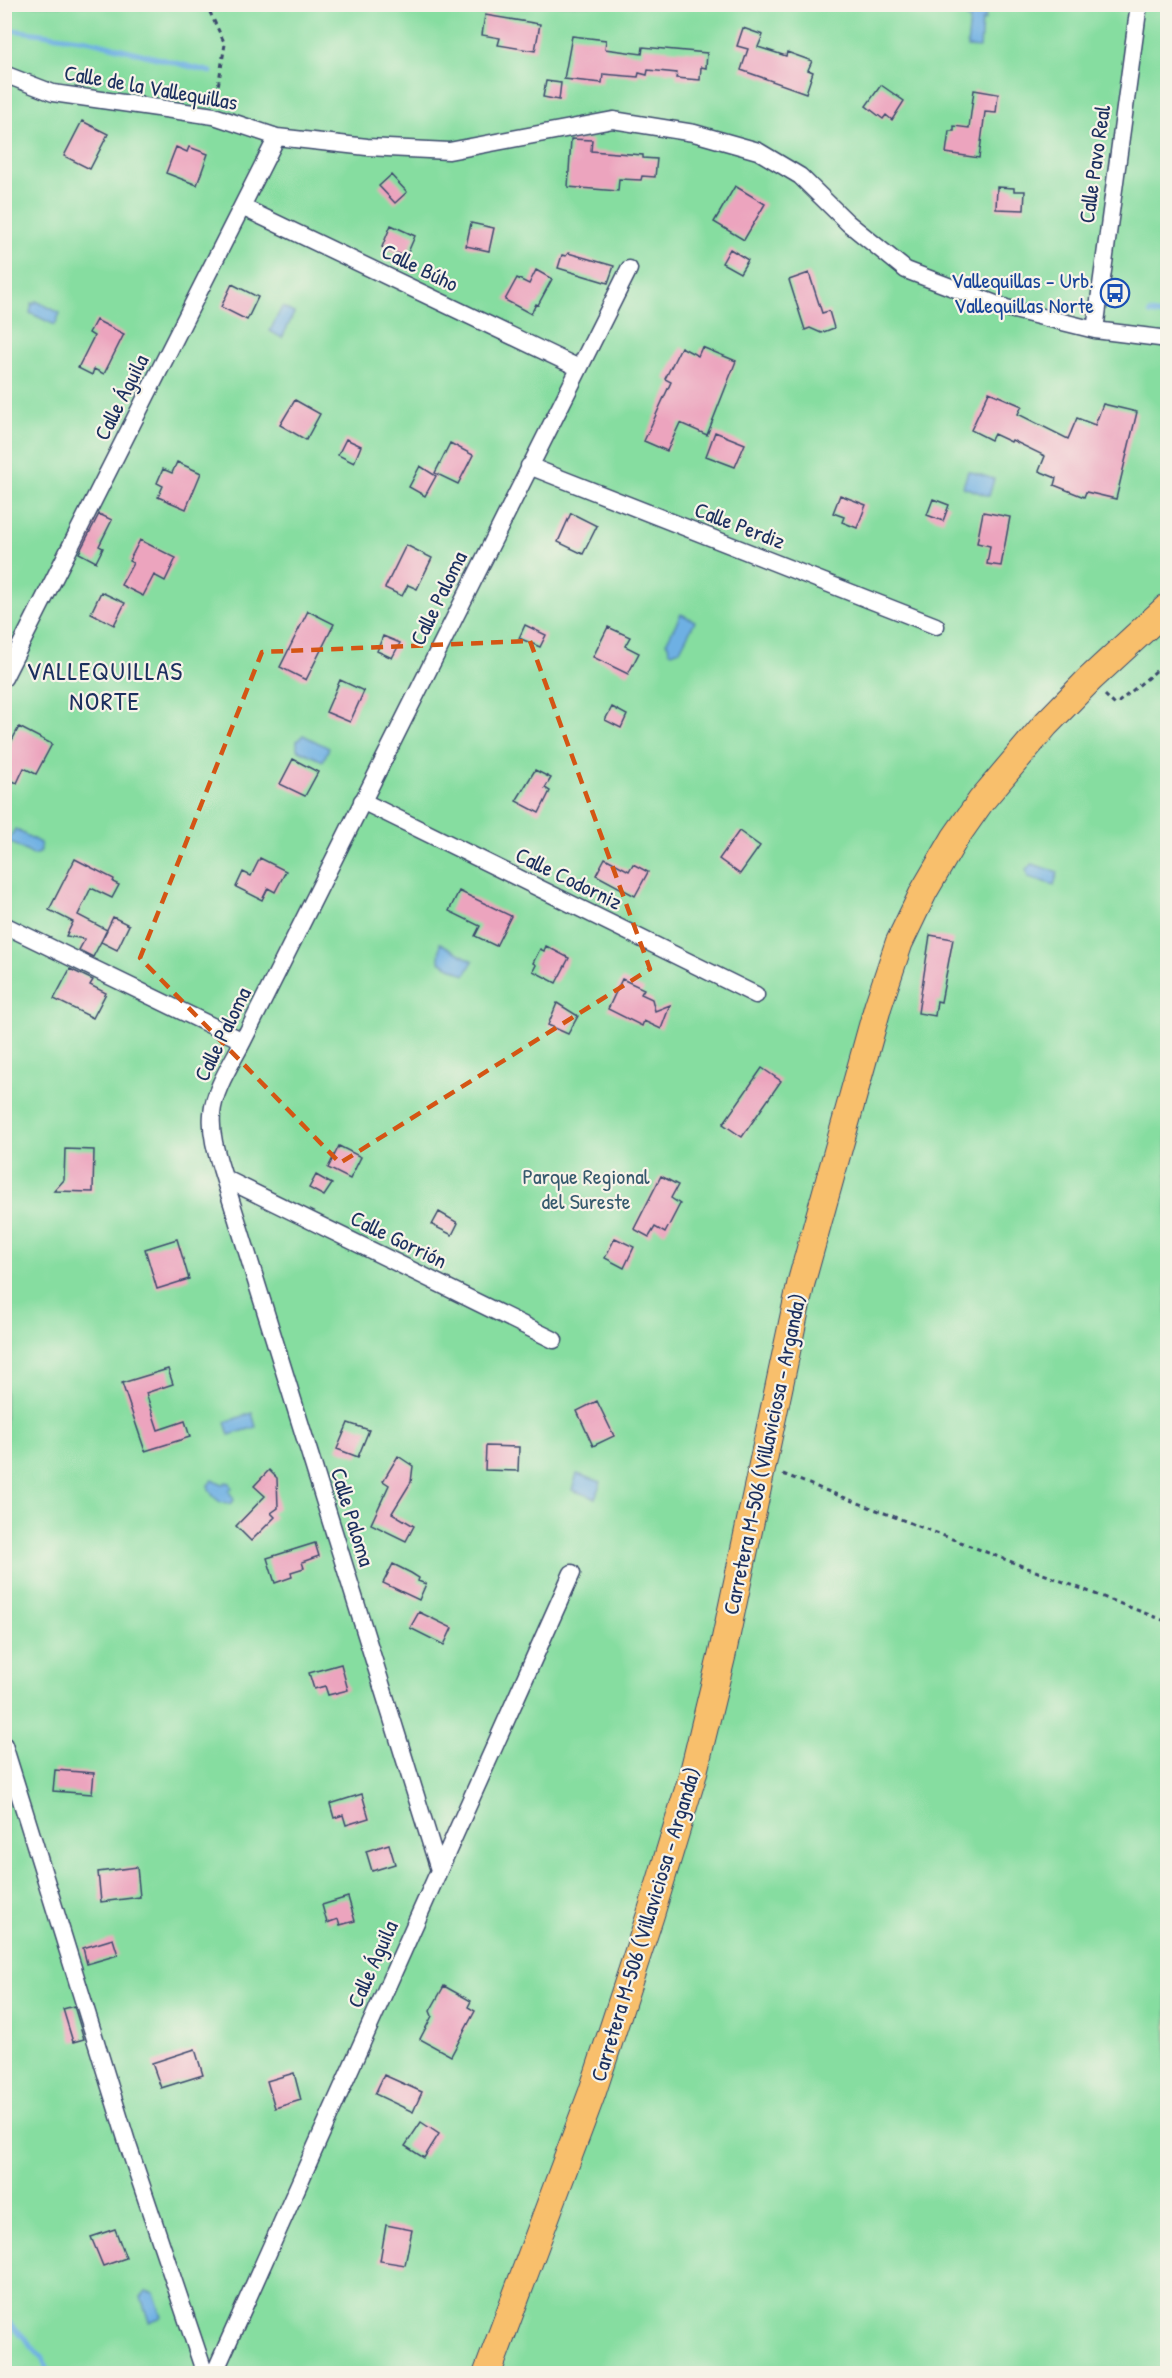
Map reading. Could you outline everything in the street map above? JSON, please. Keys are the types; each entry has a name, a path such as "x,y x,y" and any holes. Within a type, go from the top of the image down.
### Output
{"main road":[{"name":"Carretera M-506 (Villaviciosa - Arganda)","path":"487,2373 592,2093 654,1905 706,1723 801,1283 820,1208 878,1005 899,943 924,891 955,838 981,801 1040,732 1090,679 1167,607"}],"street":[{"name":"Calle Pavo Real","path":"1095,330 1139,4"},
{"name":"Calle de la Vallequillas","path":"4,74 53,93 214,116 278,137 367,147 450,151 613,120 694,133 758,151 800,176 848,223 906,270 1006,308 1095,330 1167,339"},
{"name":"Calle Águila","path":"4,678 278,137"},
{"name":"Calle Búho","path":"242,207 579,368"},
{"name":"Calle Paloma","path":"439,1870 224,1178 216,1149 212,1114 214,1101 243,1041 629,269"},
{"name":"Calle Perdiz","path":"529,466 936,626"},
{"name":"Calle Codorniz","path":"362,801 756,995"},
{"path":"4,925 243,1041"},
{"name":"Calle Gorrión","path":"224,1178 554,1340"},
{"name":"Calle Águila","path":"214,2373 572,1574"},
{"path":"4,1744 127,2142 205,2373"}],"path":[{"path":"206,4 225,44 214,116"},
{"path":"1090,679 1115,705 1167,661"},
{"path":"761,1466 1167,1622"}],"highlighted area":[{"path":"530,641 650,969 340,1163 140,958 262,652"}],"green space":[{"name":"Parque Regional del Sureste","path":"5,5 1167,5 1167,2373 5,2373"}],"water":[{"path":"968,10 986,11 985,20 982,20 980,48 967,47 970,19 967,19"},
{"path":"36,301 60,313 55,325 30,313 32,303"},
{"path":"282,307 294,313 282,338 270,331"},
{"path":"968,471 994,479 989,496 963,487"},
{"path":"681,614 695,621 680,650 672,653 666,643"},
{"path":"303,735 329,748 323,761 297,749 297,741"},
{"path":"15,829 40,843 40,853 33,855 8,841"},
{"path":"1032,864 1058,872 1054,885 1028,877 1026,869"},
{"path":"440,943 473,961 465,975 439,961"},
{"path":"252,1413 256,1427 229,1435 225,1422"},
{"path":"577,1474 601,1482 595,1498 572,1490"},
{"path":"213,1480 222,1485 226,1482 230,1483 232,1488 229,1491 234,1500 232,1503 220,1502 214,1496 208,1485"},
{"path":"146,2291 154,2293 162,2317 149,2322 141,2297"}],"building":[{"path":"485,15 540,24 535,51 498,45 500,38 482,35"},
{"path":"743,28 763,35 758,47 786,56 787,52 812,61 808,70 813,72 806,93 741,70 748,49 737,46"},
{"path":"572,36 606,40 605,49 642,54 643,47 707,53 706,68 701,67 700,80 676,78 677,73 648,70 647,75 639,73 638,77 603,74 602,83 564,79"},
{"path":"546,81 561,83 559,100 543,97"},
{"path":"881,85 904,101 892,120 886,115 883,119 866,106"},
{"path":"974,90 998,94 996,113 985,112 979,158 946,153 949,131 954,131 954,126 969,128"},
{"path":"82,121 108,134 90,169 64,156"},
{"path":"571,139 592,140 591,151 643,155 643,158 657,159 655,177 642,176 641,180 619,179 618,191 568,187"},
{"path":"176,147 187,152 189,147 208,154 197,185 166,173"},
{"path":"391,175 407,192 395,203 379,186"},
{"path":"735,186 765,204 744,240 714,222"},
{"path":"997,187 1025,191 1024,210 996,209"},
{"path":"471,223 494,228 489,251 466,246"},
{"path":"391,225 415,236 406,257 382,247"},
{"path":"730,249 748,260 740,273 722,263"},
{"path":"568,253 614,266 608,283 558,268 562,255 566,256"},
{"path":"536,270 552,279 531,314 505,300 517,278 529,284"},
{"path":"809,273 822,313 829,311 834,328 821,333 810,328 805,330 789,280"},
{"path":"232,284 258,297 247,320 221,307"},
{"path":"96,320 124,334 104,374 94,369 92,375 78,368 94,336 89,333"},
{"path":"681,347 698,356 702,347 736,361 707,435 680,423 667,451 644,441 671,382 665,379"},
{"path":"989,392 1022,406 1018,414 1068,439 1077,418 1095,425 1103,404 1137,412 1116,499 1086,492 1084,497 1054,485 1056,478 1039,471 1045,456 1012,440 1011,442 994,434 991,440 971,430"},
{"path":"295,400 320,414 306,440 280,425"},
{"path":"715,432 745,444 735,467 706,456"},
{"path":"346,439 361,446 354,463 338,455"},
{"path":"450,443 473,455 458,484 435,473"},
{"path":"177,462 201,473 186,509 158,497 163,486 157,483 163,469 172,473"},
{"path":"420,466 436,476 425,496 409,487"},
{"path":"840,495 866,505 857,528 842,522 844,517 833,513"},
{"path":"933,499 949,505 943,521 927,515"},
{"path":"983,512 1010,517 1001,566 987,564 990,546 977,543"},
{"path":"571,513 597,526 583,554 558,542"},
{"path":"99,514 112,520 99,546 103,548 96,562 79,553"},
{"path":"140,540 176,558 165,581 154,575 143,596 121,585 133,563 129,561"},
{"path":"406,545 432,558 417,589 408,585 402,596 385,588"},
{"path":"101,592 125,603 114,625 91,613"},
{"path":"308,611 334,624 306,680 280,667"},
{"path":"525,625 546,635 540,647 519,638"},
{"path":"608,627 630,637 625,646 639,653 628,674 593,657"},
{"path":"383,636 400,643 392,658 377,651"},
{"path":"340,680 364,691 350,722 326,712"},
{"path":"612,707 627,715 621,728 605,720"},
{"path":"19,727 52,744 36,774 24,768 17,783 4,777 4,743 9,746"},
{"path":"293,759 318,772 305,796 280,784"},
{"path":"535,770 551,778 545,788 550,791 539,813 516,801"},
{"path":"739,831 760,846 740,874 719,859"},
{"path":"260,858 286,871 275,892 268,888 262,900 236,887 243,872 251,876"},
{"path":"605,858 629,871 633,864 648,872 635,896 596,875"},
{"path":"75,859 114,879 113,882 119,885 112,898 91,888 78,915 107,930 93,957 79,950 85,939 66,936 73,922 49,910"},
{"path":"459,891 511,916 496,946 475,936 480,926 449,911"},
{"path":"113,917 129,925 117,950 101,942"},
{"path":"930,935 953,939 941,1002 937,1001 935,1016 918,1013"},
{"path":"546,946 569,958 556,983 533,971 536,965 533,963 540,949 544,951"},
{"path":"70,969 93,980 90,985 106,993 93,1018 54,999"},
{"path":"622,979 644,989 641,994 652,999 655,1011 670,1005 661,1029 644,1021 642,1026 608,1009"},
{"path":"557,1003 578,1016 568,1034 548,1025"},
{"path":"762,1068 781,1081 742,1137 723,1124"},
{"path":"339,1146 361,1157 350,1179 328,1168"},
{"path":"65,1149 94,1150 93,1192 54,1191 64,1180"},
{"path":"316,1175 332,1184 324,1196 309,1188"},
{"path":"661,1176 678,1185 671,1198 680,1204 665,1233 655,1227 649,1237 634,1229"},
{"path":"439,1212 458,1223 452,1235 432,1225"},
{"path":"615,1238 634,1247 624,1268 605,1258"},
{"path":"177,1239 189,1279 157,1289 145,1249"},
{"path":"168,1369 173,1384 146,1393 158,1430 185,1421 190,1437 145,1451 122,1383"},
{"path":"597,1401 614,1436 593,1446 577,1411"},
{"path":"348,1423 369,1430 358,1457 337,1449"},
{"path":"486,1446 519,1447 518,1471 485,1470"},
{"path":"398,1456 413,1466 411,1482 392,1513 414,1526 406,1541 371,1524 389,1485 383,1481"},
{"path":"269,1470 277,1478 278,1508 271,1513 275,1517 251,1541 236,1526 265,1496 254,1486"},
{"path":"315,1543 319,1556 302,1562 304,1568 291,1572 292,1577 275,1583 267,1558"},
{"path":"393,1564 426,1584 419,1600 383,1583"},
{"path":"419,1612 452,1628 444,1645 410,1628"},
{"path":"341,1664 348,1690 328,1695 325,1686 314,1689 309,1673"},
{"path":"55,1770 94,1773 92,1794 53,1791"},
{"path":"362,1794 369,1818 346,1825 343,1815 334,1818 330,1804"},
{"path":"389,1844 395,1864 372,1871 366,1851"},
{"path":"137,1867 140,1897 101,1902 98,1872"},
{"path":"348,1897 355,1921 340,1925 338,1919 327,1923 322,1905"},
{"path":"113,1939 118,1955 87,1964 83,1948"},
{"path":"444,1986 471,2001 468,2007 475,2011 451,2056 420,2039 432,2016 430,2011"},
{"path":"74,2006 84,2039 73,2042 63,2009"},
{"path":"195,2049 203,2075 161,2088 152,2063"},
{"path":"294,2073 301,2100 275,2108 267,2081"},
{"path":"384,2075 422,2092 413,2112 375,2094"},
{"path":"421,2122 439,2134 424,2158 405,2146"},
{"path":"386,2225 412,2230 405,2265 380,2261"},
{"path":"115,2229 126,2258 103,2266 91,2237"}],"waterway":[{"path":"4,29 87,40 211,72"},
{"path":"1150,313 1168,316"},
{"path":"4,2316 42,2357 49,2374"}],"place":[{"name":"Vallequillas - Urb. Vallequillas Norte","path":"1115,293"}],"district":[{"name":"VALLEQUILLAS NORTE","path":"105,685"}]}
